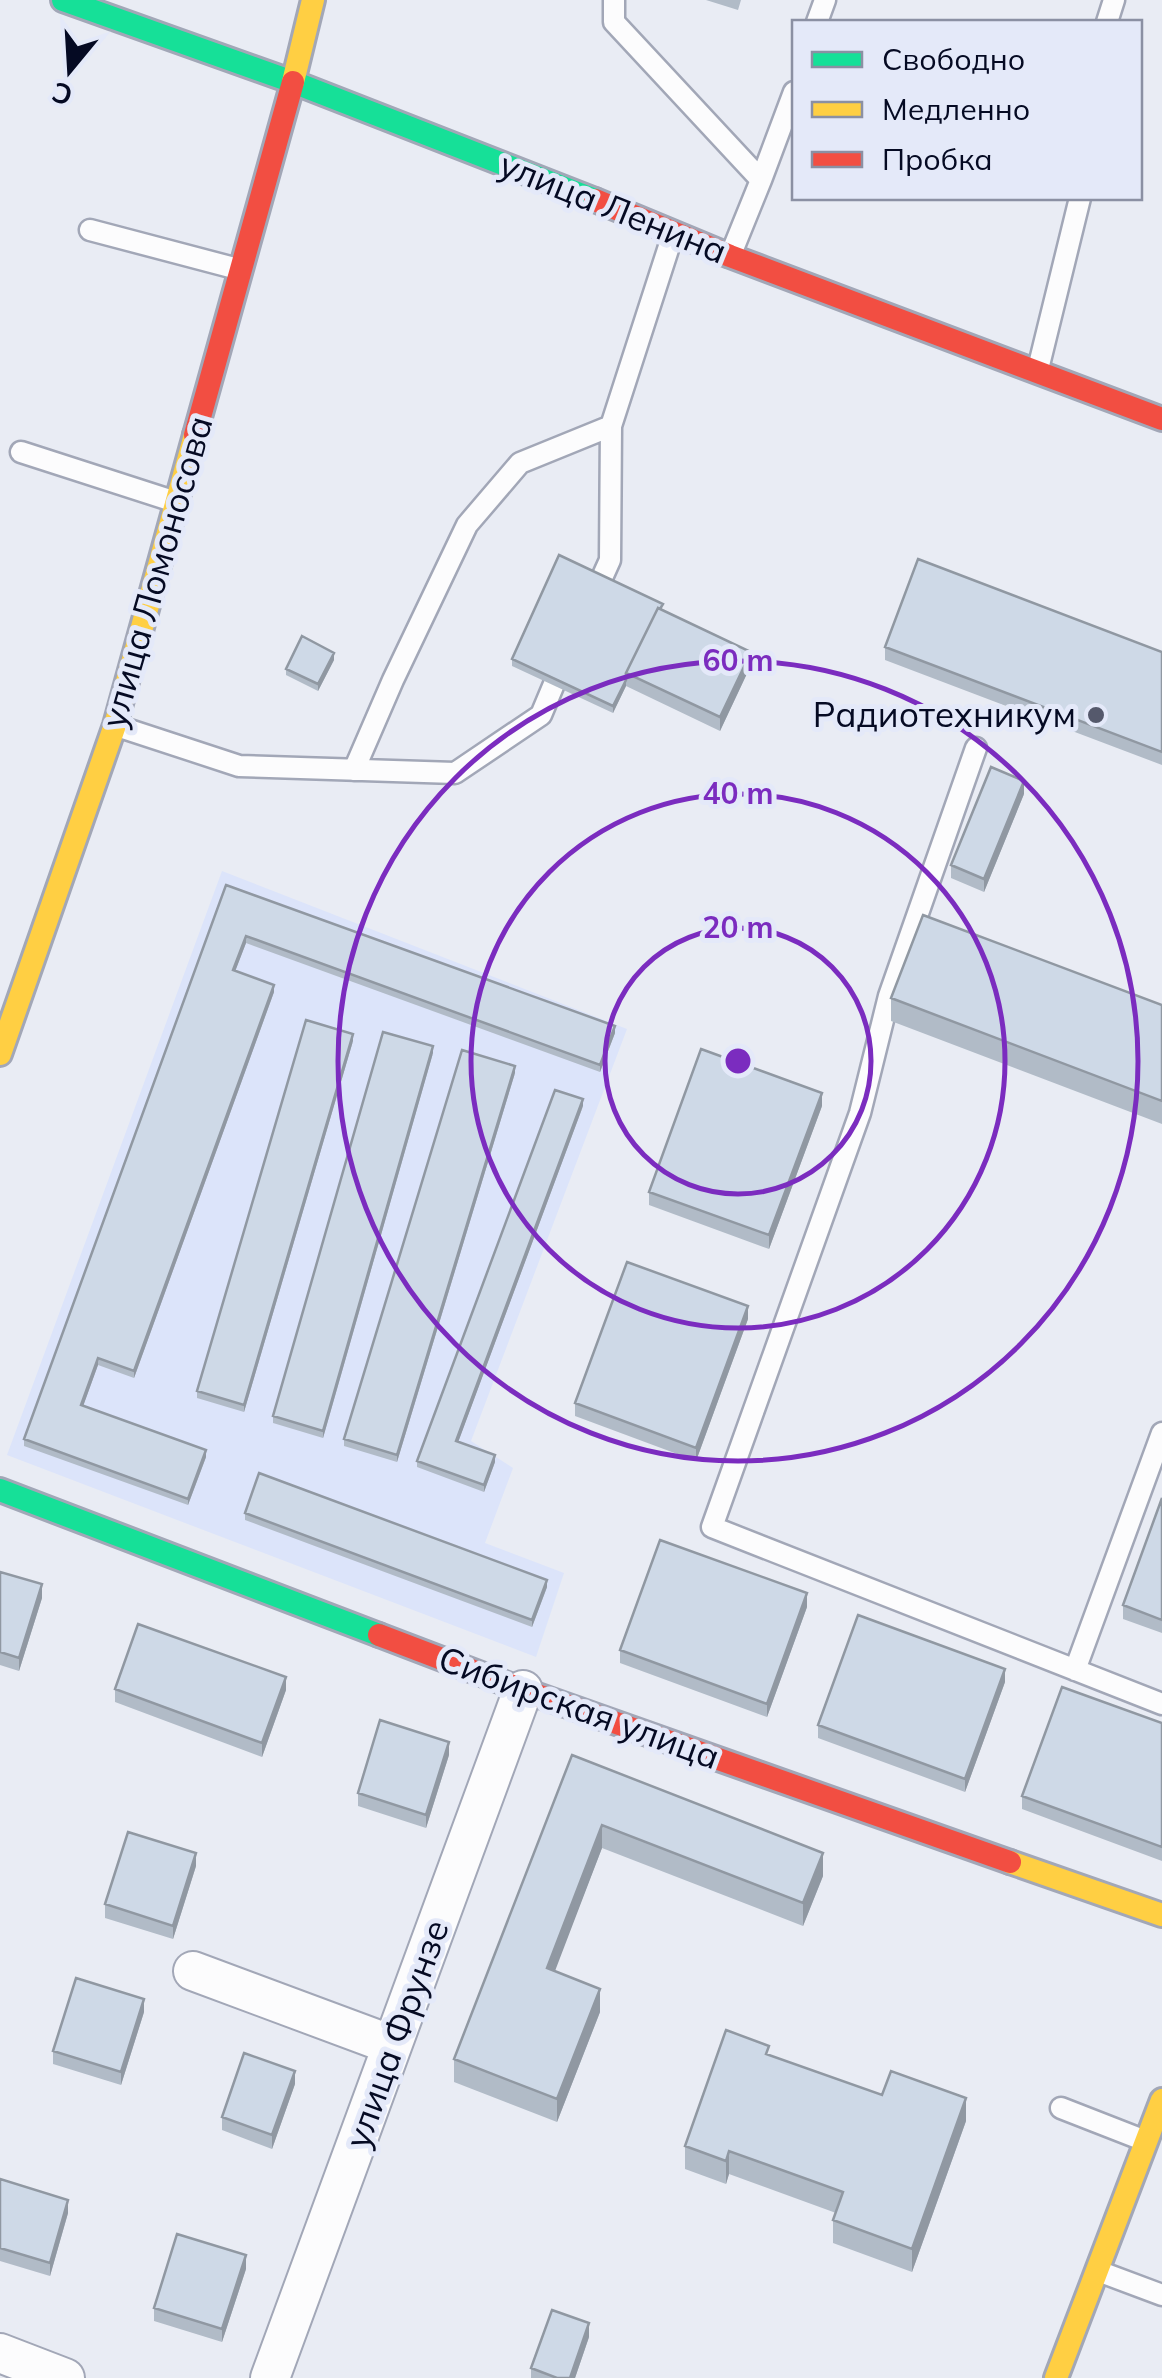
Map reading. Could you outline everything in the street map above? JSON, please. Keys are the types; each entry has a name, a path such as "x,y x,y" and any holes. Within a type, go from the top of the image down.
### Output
{"street":[{"name":"улица Ленина","path":"63,0 293,82 730,256 1162,419"},
{"name":"улица Ломоносова","path":"0,1054 115,726 313,0"},
{"name":"Сибирская улица","path":"0,1490 524,1690 1162,1915"},
{"name":"улица Фрунзе","path":"270,2378 524,1690"},
{"path":"193,1972 392,2046"},
{"path":"1056,2378 1162,2100"},
{"path":"0,2354 65,2378"}],"lane":[{"path":"614,0 614,22 761,180"},
{"path":"730,256 792,97"},
{"path":"1037,371 1080,200"},
{"path":"90,230 241,270"},
{"path":"601,580 610,560 611,426 674,231"},
{"path":"354,770 400,663 467,525 520,463 611,426"},
{"path":"21,452 177,503"},
{"path":"115,726 239,766 455,772 541,716 554,684"},
{"path":"976,748 889,996 860,1113 712,1527 1162,1704"},
{"path":"1076,1670 1162,1434"},
{"path":"1062,2108 1146,2141"},
{"path":"1096,2270 1162,2295"}],"shaded area":[{"path":"222,871 627,1029 471,1441 513,1468 485,1543 564,1573 536,1657 7,1455"}],"building":[{"path":"559,555 663,604 613,706 512,659"},
{"name":"Радиотехникум","path":"918,559 1162,652 1162,752 885,647"},
{"path":"658,608 751,652 720,717 626,673"},
{"path":"302,636 334,653 318,684 286,669"},
{"path":"991,767 1024,781 984,879 951,865"},
{"path":"226,885 615,1026 600,1065 246,936 233,970 274,985 134,1371 98,1358 81,1405 206,1450 188,1499 24,1439"},
{"path":"923,915 1162,1005 1162,1101 891,998"},
{"path":"306,1020 353,1034 244,1405 197,1391"},
{"path":"383,1032 433,1046 323,1431 273,1416"},
{"path":"701,1049 822,1093 769,1235 649,1192"},
{"path":"462,1050 515,1066 397,1455 344,1439"},
{"path":"555,1090 583,1099 456,1441 495,1455 484,1485 417,1461"},
{"path":"627,1262 748,1306 696,1448 575,1403"},
{"path":"259,1473 547,1580 532,1620 245,1513"},
{"path":"1162,1498 1162,1620 1123,1605"},
{"path":"660,1540 807,1593 767,1704 620,1650"},
{"path":"0,1572 42,1584 19,1658 0,1652"},
{"path":"858,1615 1005,1669 965,1779 818,1725"},
{"path":"138,1624 286,1677 262,1743 115,1689"},
{"path":"1062,1687 1162,1723 1162,1847 1022,1796"},
{"path":"380,1720 449,1742 426,1815 358,1793"},
{"path":"572,1755 823,1853 803,1903 602,1825 547,1968 600,1989 557,2099 454,2059"},
{"path":"128,1832 196,1853 173,1926 105,1904"},
{"path":"76,1978 144,1999 121,2072 53,2051"},
{"path":"726,2030 769,2046 766,2054 882,2095 891,2071 966,2098 912,2249 833,2220 843,2192 729,2151 726,2161 685,2146"},
{"path":"244,2053 295,2071 272,2135 222,2117"},
{"path":"0,2179 68,2200 50,2263 0,2248"},
{"path":"177,2234 246,2255 222,2329 154,2308"},
{"path":"552,2310 589,2323 570,2378 557,2378 531,2368"}],"traffic: fast":[{"path":"63,0 293,82 595,200"},
{"path":"0,1490 379,1635"}],"traffic: slow":[{"path":"293,82 313,0"},
{"path":"0,1054 115,725 195,435"},
{"path":"1010,1862 1162,1915"},
{"path":"1056,2378 1162,2100"}],"traffic: jam":[{"path":"195,435 293,82"},
{"path":"595,200 730,256 1162,419"},
{"path":"379,1635 523,1690 1010,1862"}],"place":[{"name":"Радиотехникум","path":"1096,715"}]}
